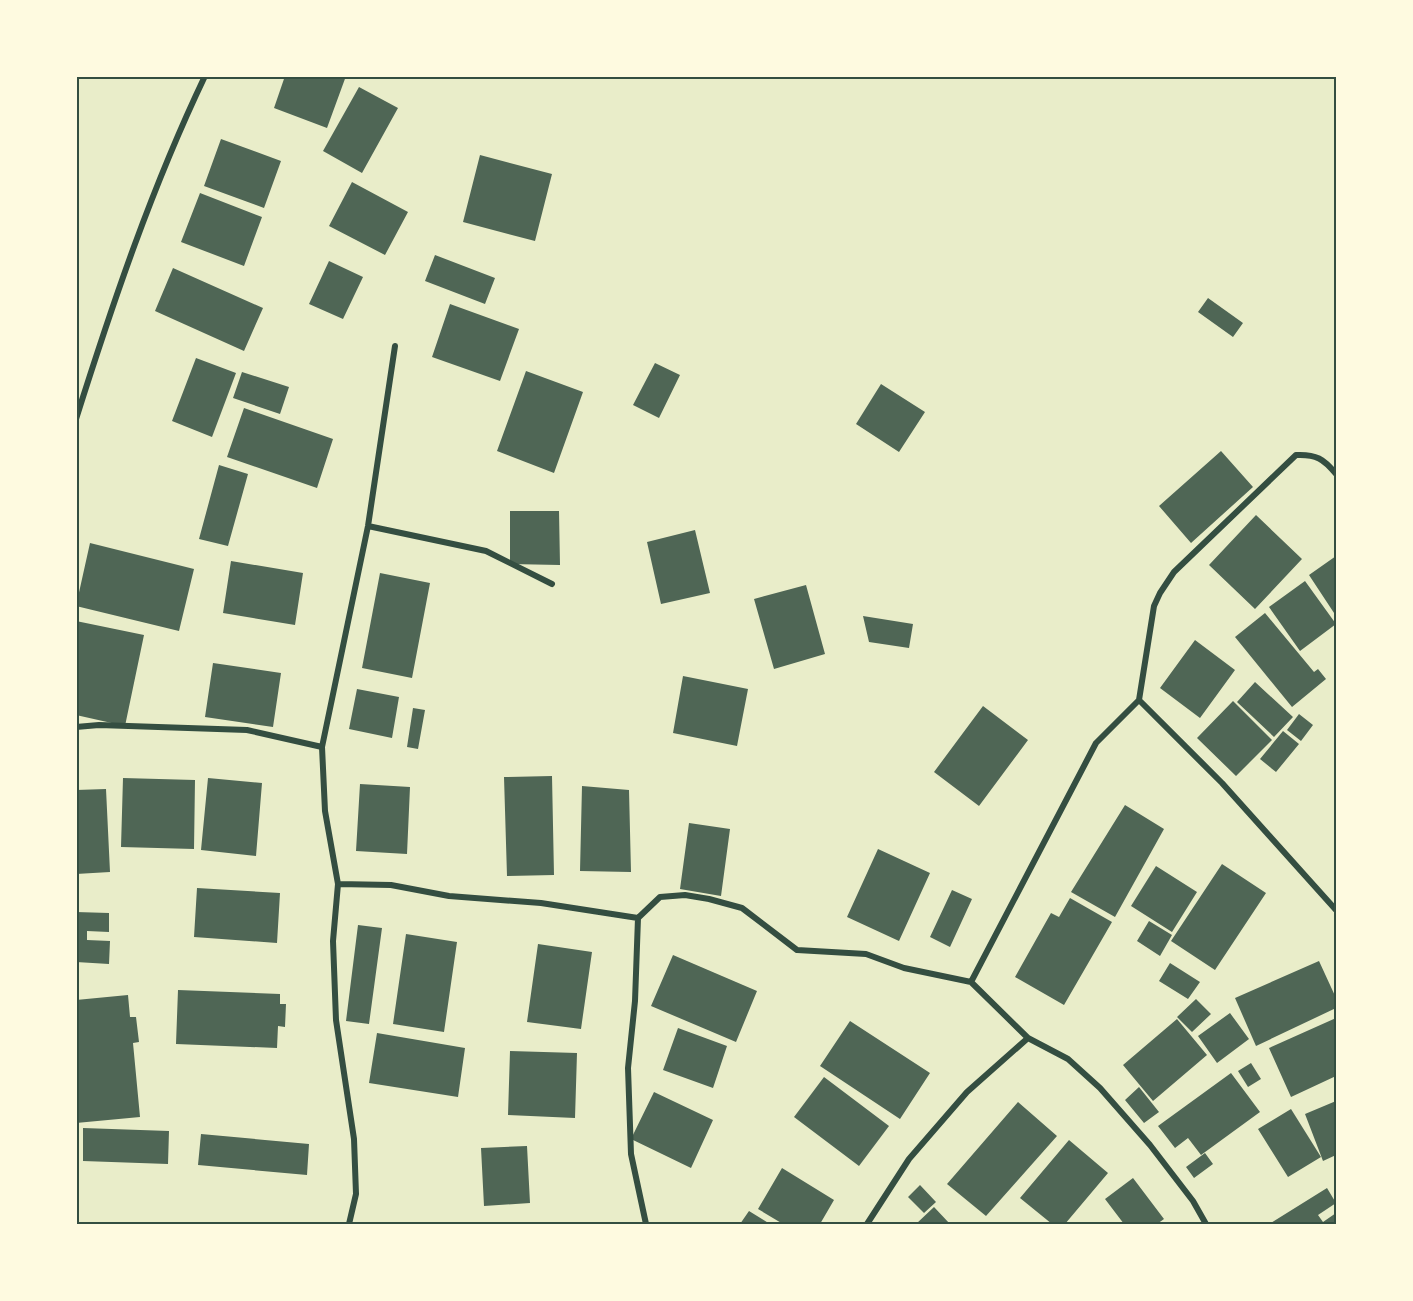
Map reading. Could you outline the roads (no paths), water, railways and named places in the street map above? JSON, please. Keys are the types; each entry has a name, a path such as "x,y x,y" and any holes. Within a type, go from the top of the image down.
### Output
{"street":[{"path":"76,419 115,295 177,135 205,76"},
{"path":"349,1224 356,1194 354,1139 336,1020 333,941 338,884 325,811 322,747 368,526 395,346"},
{"path":"971,982 1096,744 1139,700 1154,606 1174,572 1296,455 1310,454 1325,460 1336,474"},
{"path":"368,526 486,551 552,584"},
{"path":"1139,700 1222,783 1336,910"},
{"path":"76,727 99,725 247,730 322,747"},
{"path":"338,884 391,885 449,896 541,903 638,918"},
{"path":"646,1224 631,1154 628,1068 635,1001 638,918 647,906 660,897 685,895 742,908 797,950 866,954 904,968 971,982 1028,1038 1068,1059 1100,1088 1150,1145 1193,1201 1206,1224"},
{"path":"867,1224 909,1159 967,1092 1028,1038"}]}
